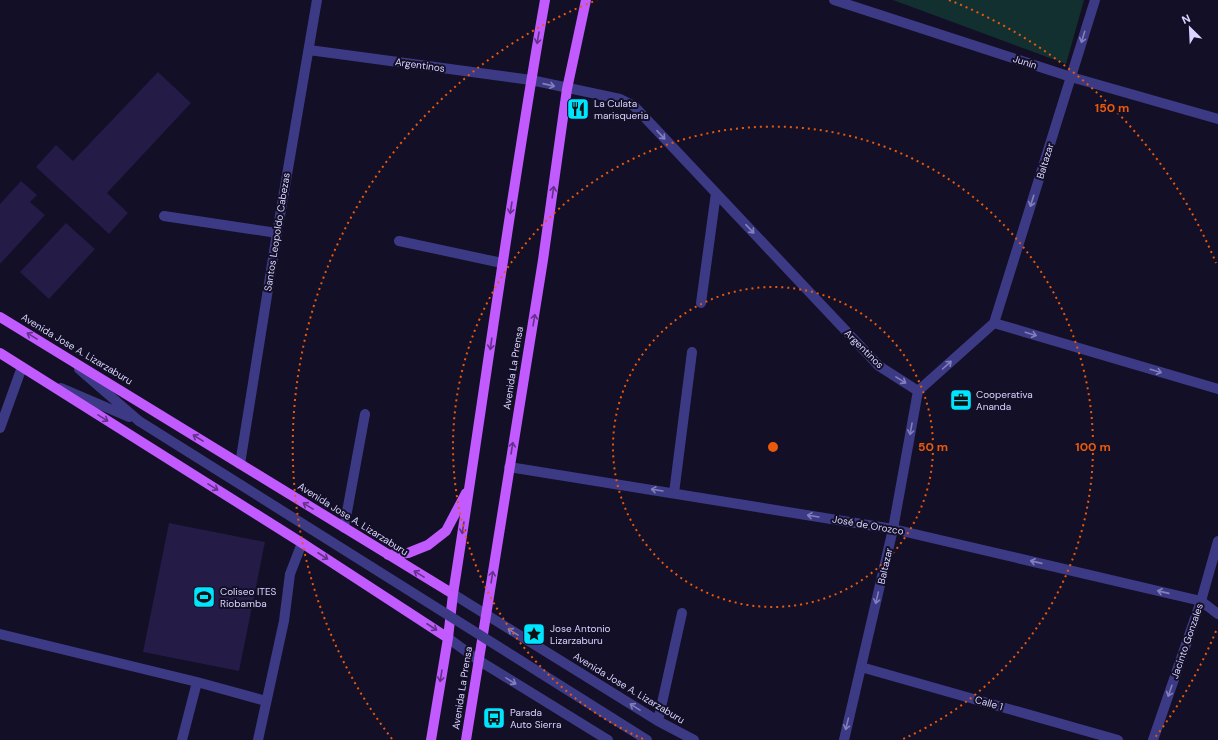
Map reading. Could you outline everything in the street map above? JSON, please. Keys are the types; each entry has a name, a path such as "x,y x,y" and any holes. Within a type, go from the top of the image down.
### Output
{"main road":[{"path":"431,740 448,638 452,594 470,486 502,264 545,0"},
{"name":"Avenida La Prensa","path":"466,740 509,467 544,260 567,89 586,0"},
{"name":"Avenida Jose A. Lizarzaburu","path":"0,317 452,594"},
{"path":"0,353 302,543 448,638"},
{"path":"388,555 408,553 428,545 446,531 470,486"}],"street":[{"name":"Santos Leopoldo Cabezas","path":"240,464 317,0"},
{"name":"Junín","path":"834,0 1071,77 1218,119"},
{"name":"Baltazar","path":"994,323 1095,0"},
{"name":"Argentinos","path":"309,50 531,80 567,89 620,99 634,106 878,366 918,391"},
{"path":"701,303 716,193"},
{"path":"164,216 277,234"},
{"path":"399,241 502,264"},
{"path":"918,391 994,323 1218,389"},
{"path":"674,493 692,352"},
{"path":"64,355 139,421"},
{"path":"0,428 22,367"},
{"path":"47,382 139,421 647,740"},
{"name":"Baltazar","path":"844,740 893,529 918,391"},
{"path":"344,528 365,414"},
{"name":"José de Orozco","path":"509,467 893,529 1201,601 1218,614"},
{"name":"Jacinto Gonzales","path":"1153,740 1201,601 1218,541"},
{"path":"258,740 284,621 290,574 302,543"},
{"name":"Avenida Jose A. Lizarzaburu","path":"452,594 658,721 694,740"},
{"path":"658,721 682,613"},
{"path":"0,634 197,682 266,701"},
{"path":"448,638 478,660 608,740"},
{"name":"Calle 1","path":"861,667 1118,740"},
{"path":"182,740 197,682"}],"green space":[{"path":"893,0 1084,0 1066,64"}],"building":[{"path":"158,72 191,103 107,193 128,213 109,234 36,167 56,145 73,161"},
{"path":"21,181 37,195 30,202 45,215 0,264 0,204"},
{"path":"66,223 95,249 49,299 20,272"},
{"name":"Coliseo ITES Riobamba","path":"169,523 265,542 239,671 143,652"}],"place":[{"name":"La Culata marisqueria","path":"578,109"},
{"name":"Cooperativa Ananda","path":"961,400"},
{"name":"Coliseo ITES Riobamba","path":"204,597"},
{"name":"Jose Antonio Lizarzaburu","path":"534,634"},
{"name":"Parada Auto Sierra","path":"494,718"}]}
